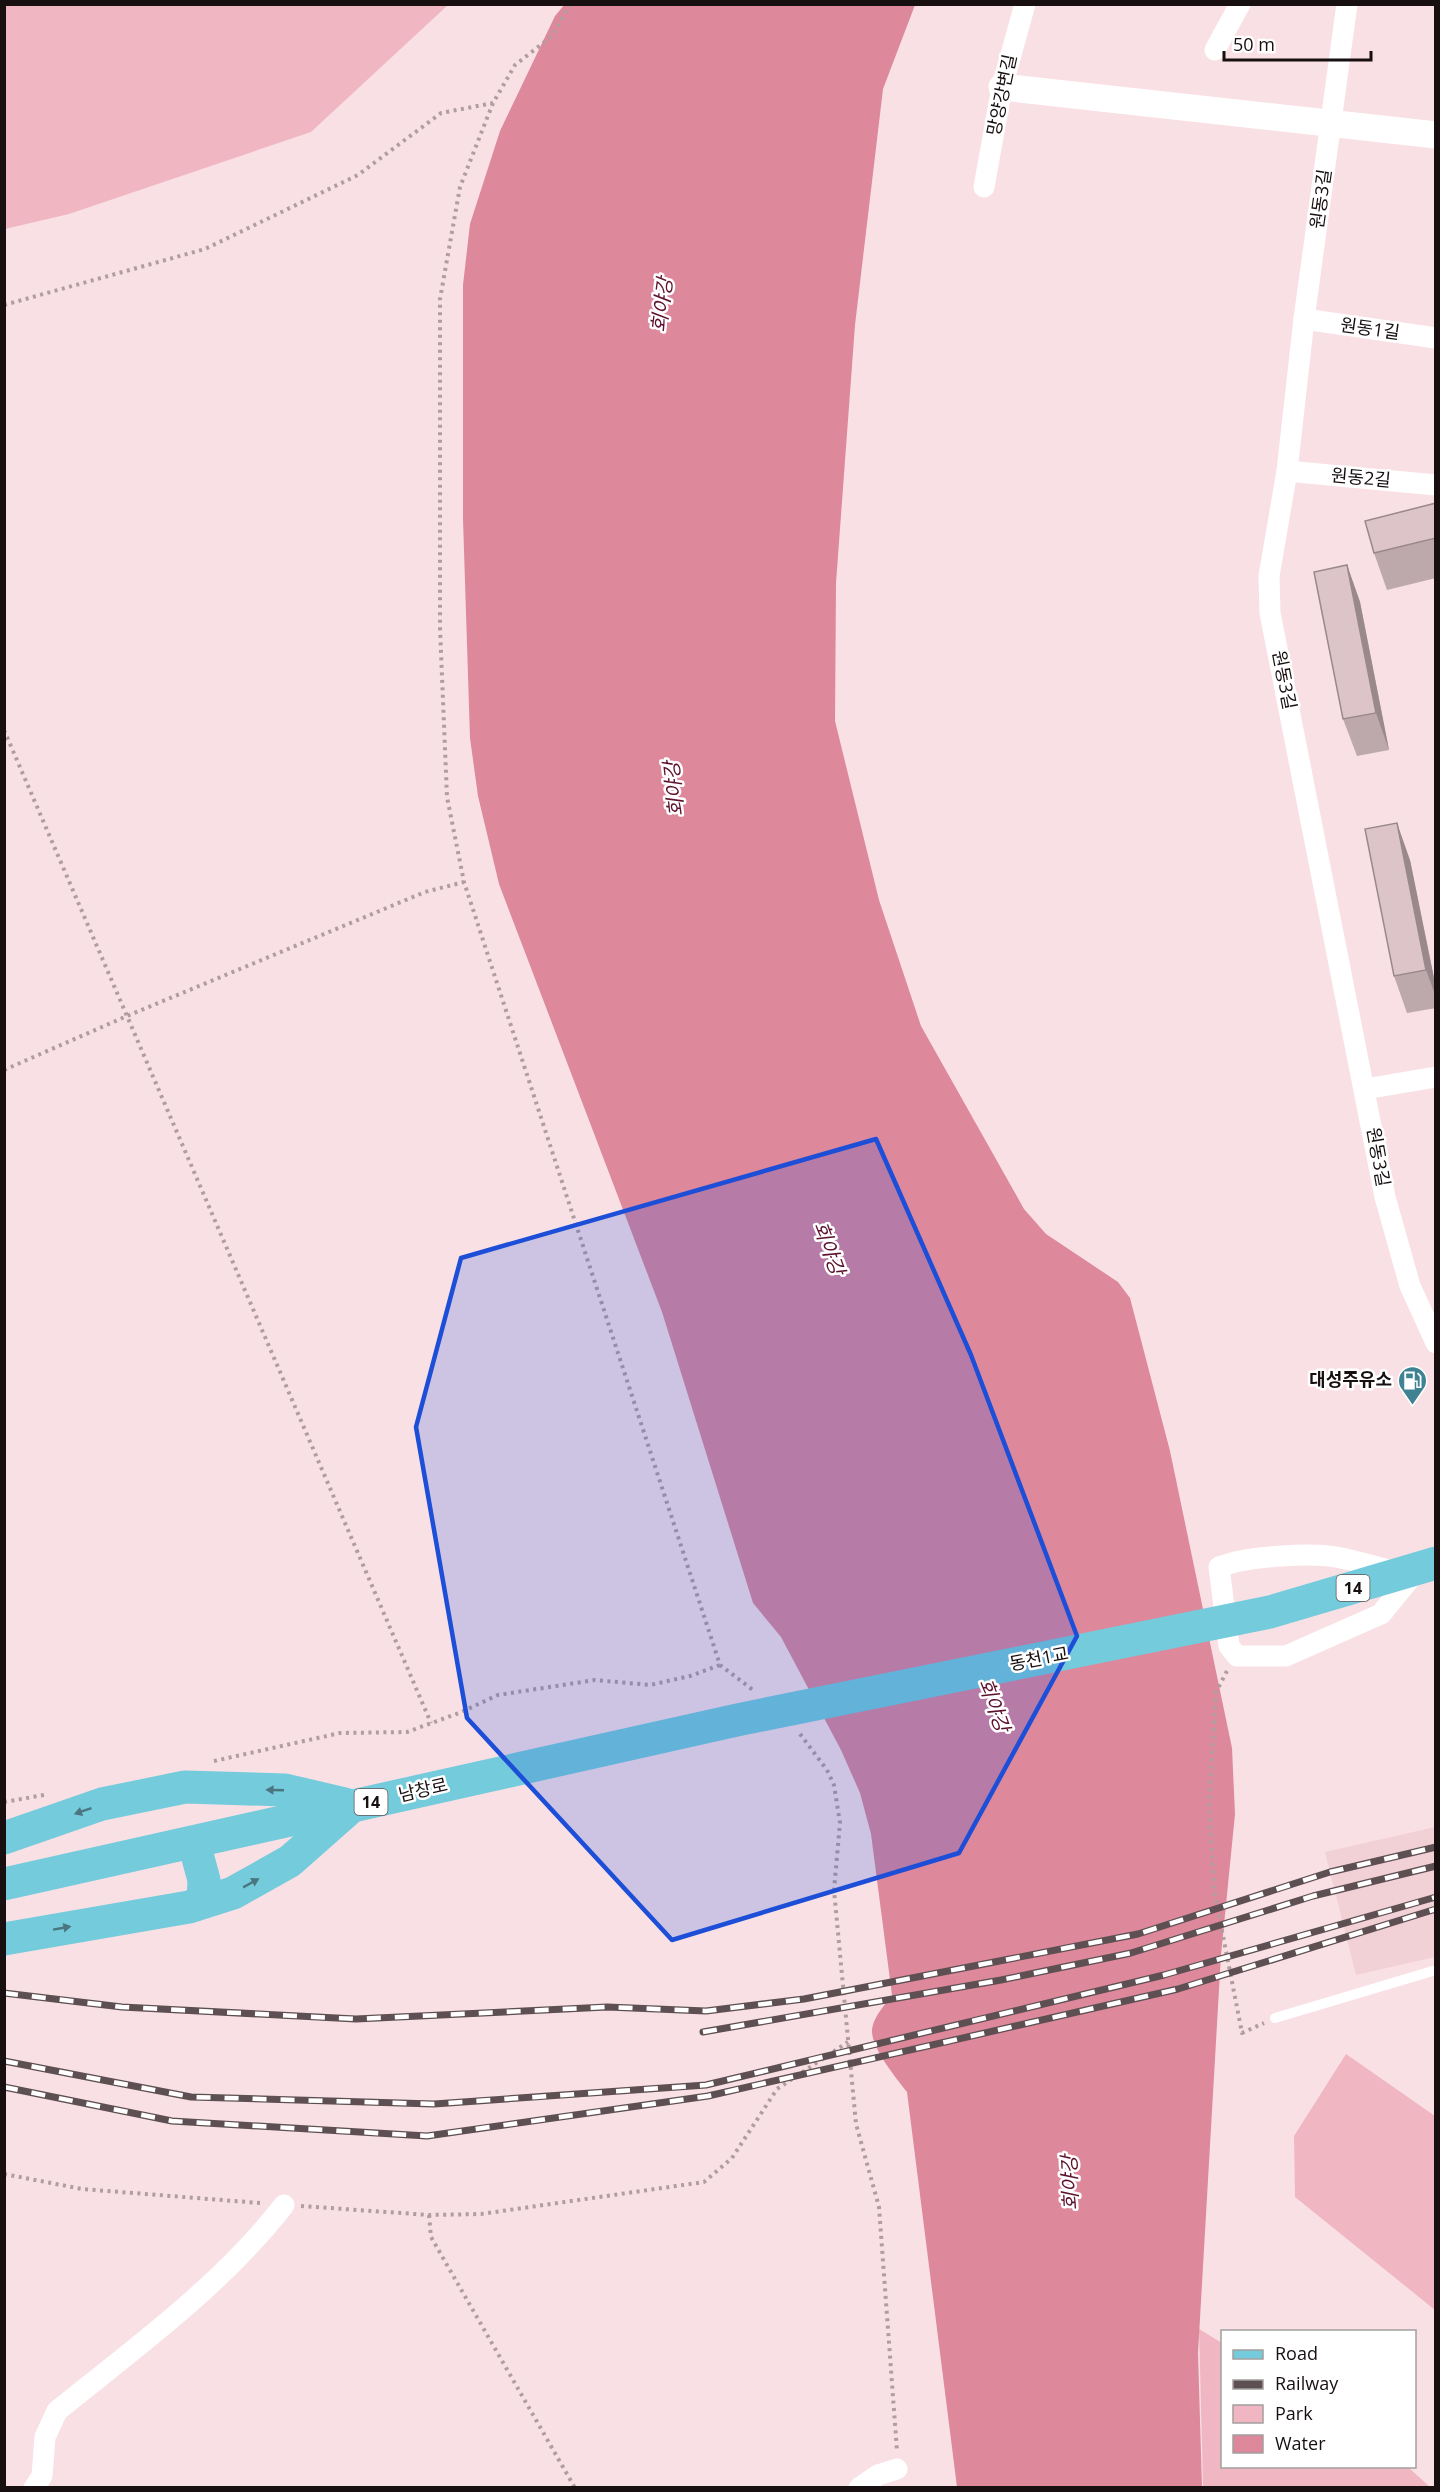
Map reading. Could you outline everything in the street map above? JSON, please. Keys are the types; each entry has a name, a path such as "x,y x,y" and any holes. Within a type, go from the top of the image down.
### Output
{"main road":[{"name":"동천1교","path":"737,1720 1270,1612 1418,1569"},
{"name":"남창로","path":"4,1884 737,1720"},
{"path":"4,1838 168,1784 185,1788 285,1790 353,1806"},
{"path":"168,1784 182,1801 190,1824"},
{"path":"4,1939 189,1907 233,1893 290,1861 353,1806"},
{"path":"198,1858 204,1880 203,1902"}],"street":[{"name":"망양강변길","path":"984,187 1002,87 1025,4"},
{"path":"1215,50 1240,4"},
{"name":"원동3길","path":"1347,4 1304,320 1287,471 1269,576 1270,613 1385,1197 1410,1286 1436,1343"},
{"path":"1002,87 1436,135"},
{"name":"원동1길","path":"1304,320 1436,338"},
{"name":"원동2길","path":"1287,471 1436,485"},
{"path":"1365,1089 1436,1077"},
{"path":"1339,1557 1418,1569 1381,1614 1286,1656 1237,1656 1229,1646 1220,1566 1236,1560 1339,1557"},
{"path":"34,2487 42,2476 45,2437 57,2410 195,2299 264,2231 284,2205"},
{"path":"859,2487 878,2475 897,2469"}],"lane":[{"path":"1275,2018 1436,1970"}],"path":[{"path":"570,4 552,36 514,65 493,103 460,187 440,299 440,628 447,797 464,882 720,1665 762,1697"},
{"path":"4,305 205,249 358,175 441,113 493,103"},
{"path":"4,730 431,1723"},
{"path":"4,1070 127,1016 425,892 464,882"},
{"path":"1237,1656 1216,1692 1209,1804 1214,1890 1242,2033 1275,2018"},
{"path":"206,1762 340,1733 406,1732 498,1695 596,1680 650,1685 690,1676 720,1665"},
{"path":"799,1733 827,1770 834,1785 840,1824 834,1890 856,2124 879,2207 897,2432 897,2469"},
{"path":"4,1802 52,1793"},
{"path":"4,2174 82,2189 429,2215 481,2214 704,2182 732,2158 777,2089 849,2041"},
{"path":"429,2215 431,2237 574,2487"}],"highlighted area":[{"path":"876,1139 971,1355 1077,1636 959,1853 672,1940 467,1718 416,1427 461,1258"}],"shaded area":[{"path":"1435,1827 1435,1957 1356,1975 1325,1852"}],"green space":[{"path":"4,5 448,5 311,132 69,214 5,229"},
{"path":"1346,2054 1435,2116 1435,2310 1295,2197 1294,2136"},
{"path":"1199,2329 1221,2342 1221,2468 1409,2468 1430,2487 1203,2487"}],"water":[{"name":"회야강","path":"565,4 915,5 883,89 855,325 836,583 835,721 879,900 921,1026 1024,1209 1046,1234 1118,1282 1130,1298 1170,1451 1232,1748 1235,1814 1221,1955 1198,2353 1202,2487 957,2487 907,2092 891,2072 876,2047 872,2032 876,2017 892,1995 871,1834 860,1793 841,1750 781,1637 753,1603 662,1312 499,884 478,796 470,738 463,519 463,285 470,224 500,131 555,16"}],"building":[{"path":"1436,503 1436,538 1374,553 1365,521"},
{"path":"1347,565 1376,713 1343,719 1314,572"},
{"path":"1397,823 1426,970 1394,976 1365,829"}],"railway":[{"path":"4,1993 122,2007 356,2019 607,2007 706,2011 804,1999 1138,1934 1330,1872 1436,1847"},
{"path":"703,2032 1001,1980 1131,1953 1313,1896 1436,1866"},
{"path":"4,2061 191,2097 434,2104 706,2085 1164,1975 1436,1897"},
{"path":"4,2087 172,2121 427,2136 708,2096 1178,1989 1436,1909"}],"place":[{"name":"대성주유소","path":"1413,1406"}]}
